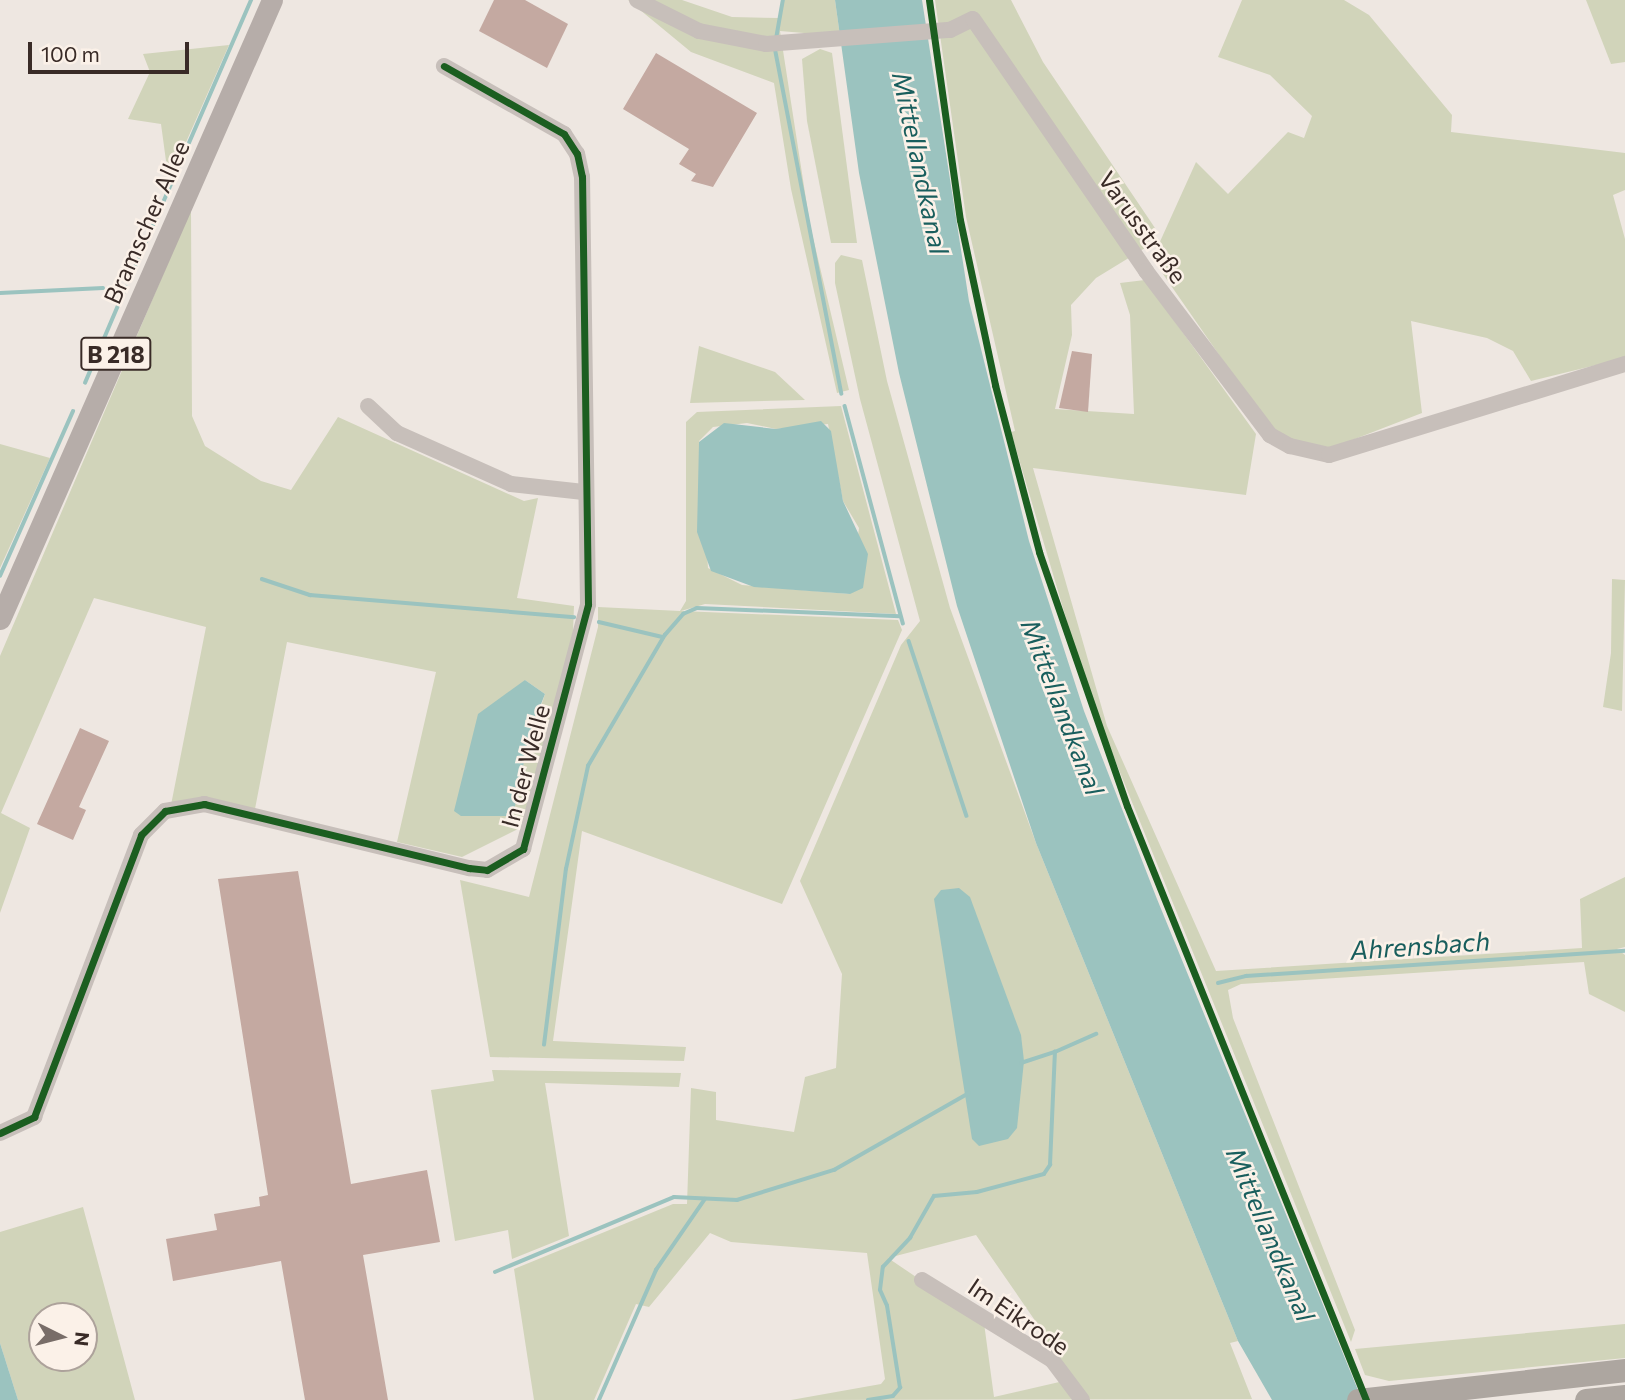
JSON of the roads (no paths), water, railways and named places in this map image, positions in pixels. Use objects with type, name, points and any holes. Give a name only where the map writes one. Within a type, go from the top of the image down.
[{"type":"highway","points":[[1366,1399],[1625,1370]]},
{"type":"highway","points":[[1586,1400],[1625,1396]]},
{"type":"main road","name":"Bramscher Allee","points":[[3,605],[272,0]]},
{"type":"street","name":"Varusstraße","points":[[637,0],[699,31],[774,44],[822,43],[950,30],[973,19],[1146,271],[1279,442],[1329,455],[1625,364]]},
{"type":"street","name":"In der Welle","points":[[0,1133],[34,1117],[141,835],[165,811],[204,804],[469,868],[487,870],[515,858],[523,849],[588,604],[584,492],[582,177],[577,154],[564,134],[444,66]]},
{"type":"street","points":[[368,406],[397,433],[511,484],[584,492]]},
{"type":"street","name":"Im Eikrode","points":[[922,1280],[1052,1360],[1082,1400]]},
{"type":"water","name":"Mittellandkanal","points":[[835,0],[922,0],[969,301],[1029,541],[1084,711],[1157,899],[1362,1400],[1272,1400],[1238,1341],[1036,843],[957,606],[899,373],[859,173]]},
{"type":"water","points":[[821,421],[831,431],[843,501],[868,554],[863,588],[850,594],[754,587],[711,571],[697,532],[699,442],[724,423],[776,429]]},
{"type":"water","points":[[525,680],[545,694],[530,732],[513,816],[461,816],[454,811],[478,714]]},
{"type":"water","points":[[959,888],[970,897],[1021,1035],[1024,1061],[1017,1128],[1008,1139],[979,1146],[972,1139],[934,899],[941,890]]},
{"type":"water","points":[[0,1343],[18,1400],[0,1400]]},
{"type":"waterway","points":[[132,274],[251,0]]},
{"type":"waterway","points":[[776,39],[783,0]]},
{"type":"waterway","points":[[775,47],[842,394]]},
{"type":"waterway","points":[[85,383],[126,287]]},
{"type":"waterway","points":[[0,293],[103,288]]},
{"type":"waterway","points":[[845,406],[903,623]]},
{"type":"waterway","points":[[0,576],[73,411]]},
{"type":"waterway","points":[[262,579],[310,595],[574,617]]},
{"type":"waterway","points":[[544,1045],[566,869],[588,766],[665,635],[683,614],[697,608],[900,616]]},
{"type":"waterway","points":[[599,622],[663,637]]},
{"type":"waterway","points":[[909,641],[967,816]]},
{"type":"waterway","name":"Ahrensbach","points":[[1218,983],[1246,976],[1625,951]]},
{"type":"waterway","name":"Ahrensbach","points":[[868,1400],[893,1396],[900,1388],[887,1306],[880,1290],[883,1267],[910,1238],[934,1196],[977,1192],[1044,1174],[1050,1165],[1055,1052],[1096,1034]]},
{"type":"waterway","points":[[1021,1063],[1055,1052]]},
{"type":"waterway","points":[[495,1272],[674,1197],[737,1200],[834,1170],[969,1093]]},
{"type":"waterway","points":[[599,1400],[656,1270],[705,1199]]}]
